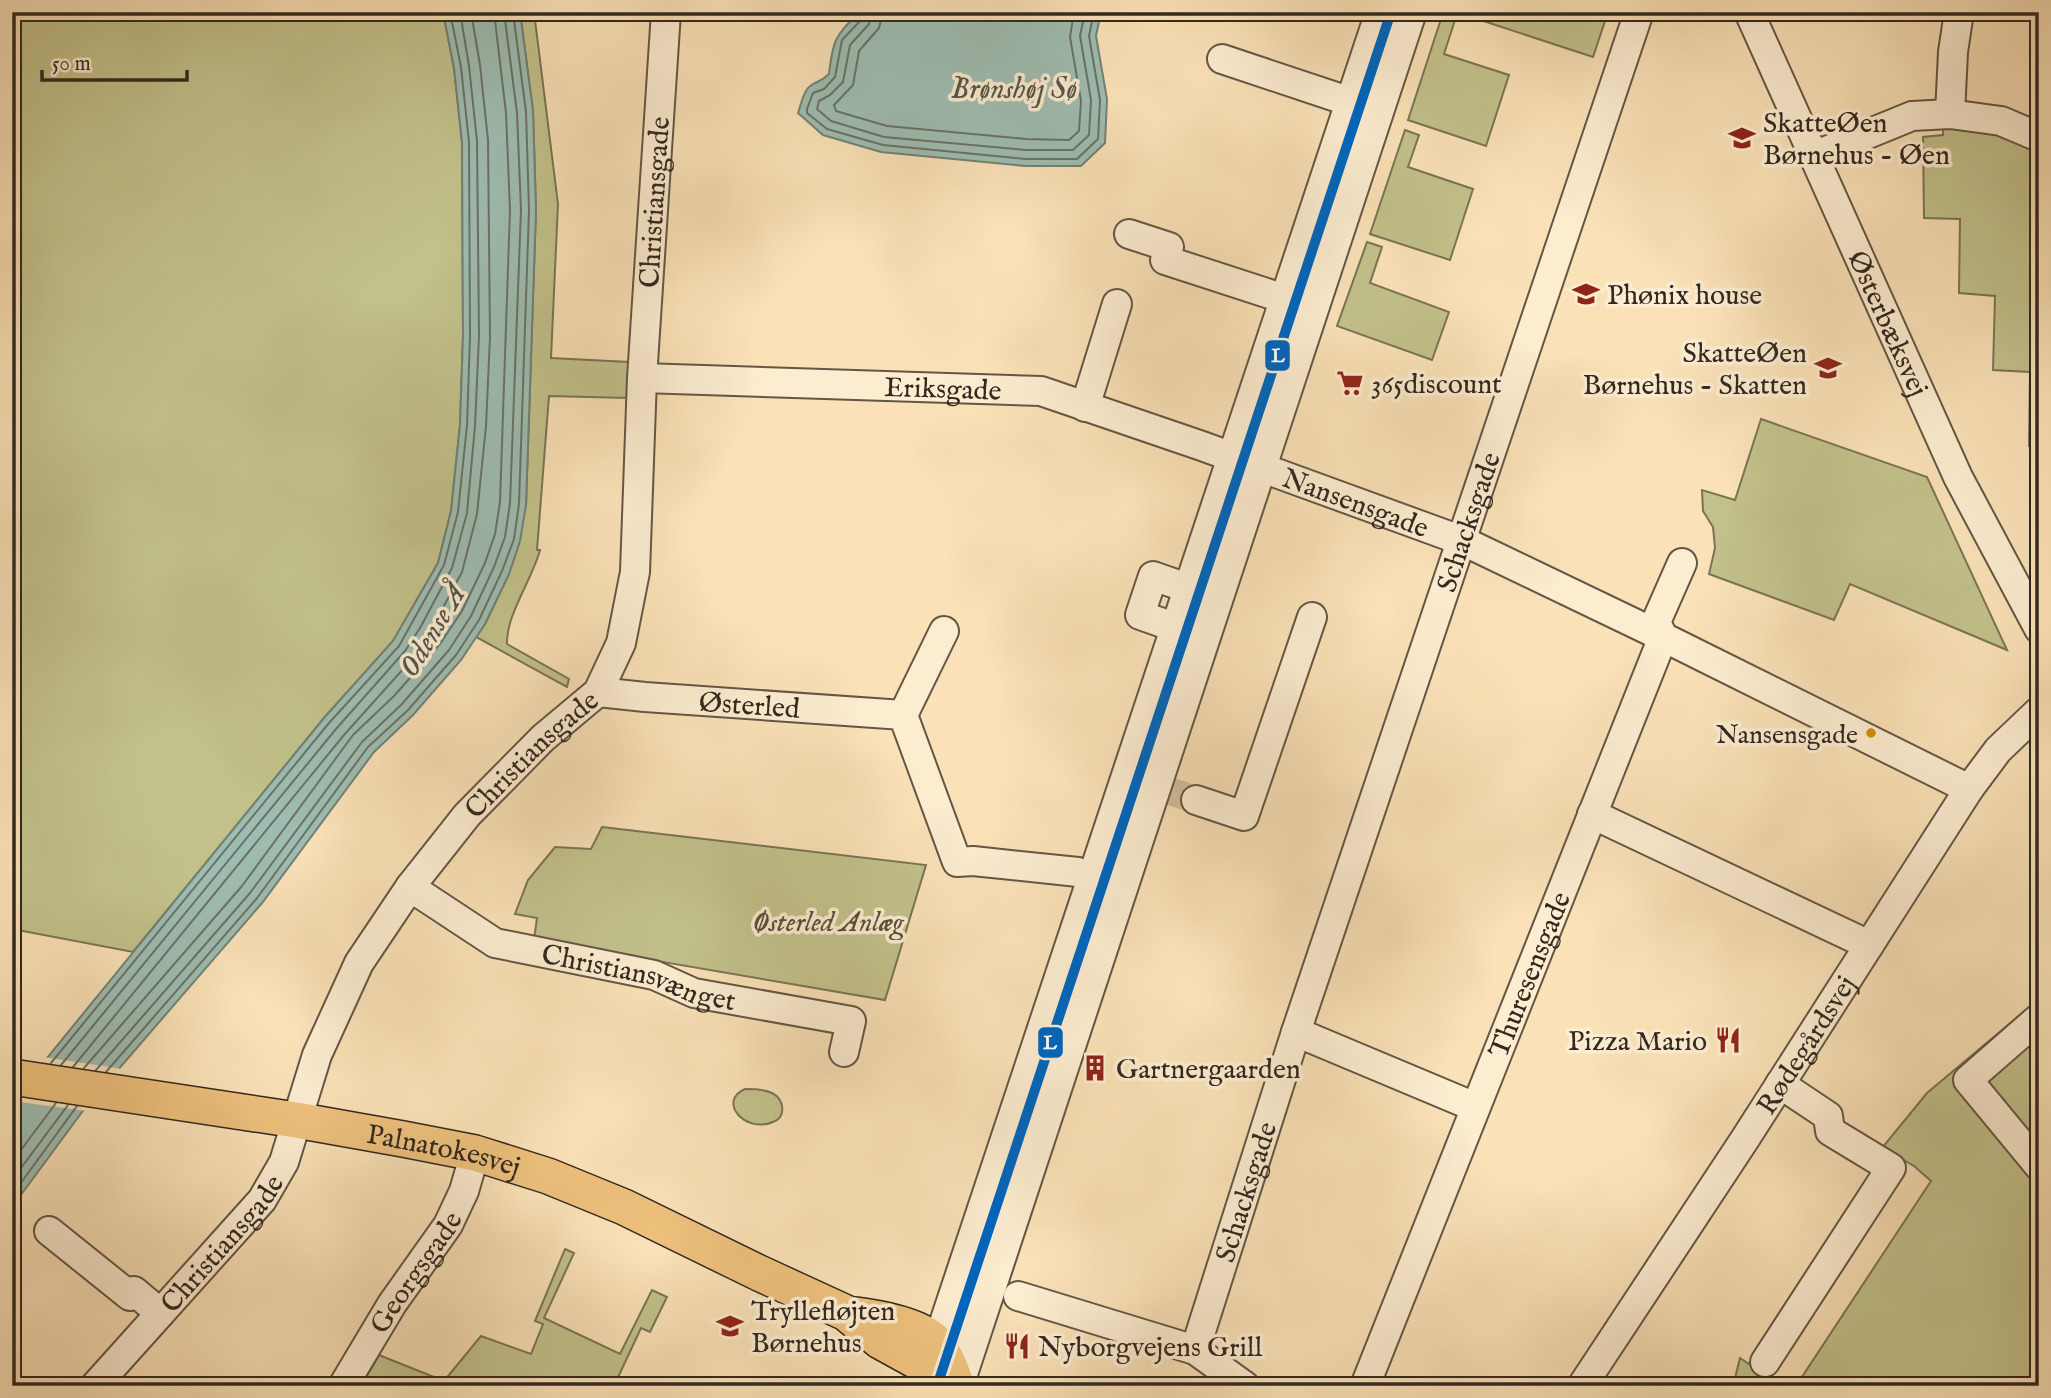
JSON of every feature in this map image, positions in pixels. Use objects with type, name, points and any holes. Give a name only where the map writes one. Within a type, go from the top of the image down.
[{"type":"main road","name":"Palnatokesvej","points":[[14,1078],[296,1120],[475,1153],[548,1176],[624,1206],[846,1313],[880,1341],[944,1376]]},
{"type":"street","name":"Christiansgade","points":[[95,1386],[262,1200],[284,1162],[317,1055],[359,963],[410,887],[467,815],[543,738],[598,692],[621,643],[635,572],[642,378],[666,12]]},
{"type":"street","points":[[944,1376],[1094,877],[1380,12]]},
{"type":"street","points":[[944,1376],[1162,788],[1412,12]]},
{"type":"street","name":"Schacksgade","points":[[1195,1350],[1296,1032],[1639,12]]},
{"type":"street","name":"Østerbæksvej","points":[[1749,12],[1958,477],[2039,629]]},
{"type":"street","points":[[1951,114],[1952,52],[1959,12]]},
{"type":"street","points":[[1222,59],[1351,102]]},
{"type":"street","points":[[1814,156],[1912,116],[1951,114],[2001,121],[2039,137]]},
{"type":"street","points":[[1129,234],[1169,247],[1165,260],[1285,299]]},
{"type":"street","points":[[1085,407],[1117,304]]},
{"type":"street","name":"Eriksgade","points":[[642,378],[1041,391],[1232,457]]},
{"type":"street","name":"Nansensgade","points":[[1232,457],[1463,541],[1969,789]]},
{"type":"street","name":"Thuresensgade","points":[[1365,1386],[1663,637],[1657,622],[1682,563]]},
{"type":"street","points":[[1177,628],[1140,615],[1144,602],[1153,576],[1190,589]]},
{"type":"street","points":[[1196,800],[1244,816],[1312,617]]},
{"type":"street","points":[[944,631],[903,715],[957,862],[973,861],[1078,872],[1094,877]]},
{"type":"street","name":"Østerled","points":[[598,692],[903,715]]},
{"type":"street","name":"Rødegårdsvej","points":[[1583,1386],[1969,789],[1998,750],[2039,711]]},
{"type":"street","points":[[1592,814],[1869,945]]},
{"type":"street","name":"Christiansvænget","points":[[410,887],[495,943],[654,975],[694,993],[851,1021],[844,1052]]},
{"type":"street","points":[[2039,1018],[1968,1080],[2039,1166]]},
{"type":"street","points":[[1296,1032],[1475,1107]]},
{"type":"street","points":[[1765,1362],[1891,1168],[1830,1131],[1828,1116],[1780,1084]]},
{"type":"street","name":"Georgsgade","points":[[344,1386],[392,1304],[448,1224],[464,1191],[475,1153]]},
{"type":"street","points":[[49,1231],[130,1296],[134,1291],[160,1313]]},
{"type":"street","points":[[1018,1296],[1195,1350],[1245,1386]]},
{"type":"green space","points":[[12,12],[443,12],[454,68],[462,142],[463,336],[460,425],[451,511],[438,563],[393,641],[324,718],[133,952],[12,929]]},
{"type":"green space","points":[[520,12],[534,12],[558,204],[551,358],[629,362],[628,398],[549,396],[537,550],[540,550],[515,609],[507,644],[569,679],[567,687],[476,637],[508,576],[526,505],[536,210],[533,111]]},
{"type":"green space","points":[[1456,12],[1608,12],[1593,57]]},
{"type":"green space","points":[[1442,16],[1455,20],[1444,54],[1509,75],[1486,146],[1408,120]]},
{"type":"green space","points":[[1962,127],[1997,135],[2039,152],[2039,447],[2029,446],[2030,372],[1993,370],[1995,296],[1959,293],[1960,219],[1924,218],[1923,137],[1943,135],[1943,128]]},
{"type":"green space","points":[[1405,130],[1419,135],[1408,167],[1473,189],[1450,260],[1370,234]]},
{"type":"green space","points":[[1367,242],[1382,247],[1370,283],[1449,312],[1432,360],[1337,326]]},
{"type":"green space","points":[[1761,419],[1927,477],[2007,650],[1850,584],[1834,620],[1709,574],[1715,548],[1713,527],[1703,511],[1702,490],[1735,500]]},
{"type":"green space","points":[[1225,497],[1245,504],[972,1325],[954,1313]]},
{"type":"green space","name":"Østerled Anlæg","points":[[602,827],[926,865],[885,1000],[534,940],[537,918],[515,914],[528,880],[555,847],[591,849]]},
{"type":"green space","points":[[2039,999],[2039,1386],[1796,1386],[1931,1181],[1914,1166],[1882,1148],[1927,1093]]},
{"type":"green space","points":[[745,1089],[766,1091],[776,1096],[782,1108],[777,1120],[763,1125],[744,1120],[734,1108],[734,1101],[737,1094]]},
{"type":"green space","points":[[565,1249],[574,1253],[544,1318],[620,1354],[652,1290],[667,1297],[650,1332],[641,1328],[614,1386],[361,1386],[379,1355],[444,1381],[481,1336],[531,1354],[543,1324],[535,1321]]},
{"type":"green space","points":[[1740,1358],[1782,1386],[1733,1386]]},
{"type":"water","name":"Odense Å","points":[[443,12],[520,12],[533,111],[536,210],[526,505],[520,541],[509,574],[485,624],[461,660],[413,715],[374,752],[262,903],[85,1108],[12,1207],[12,1101],[324,718],[393,641],[438,563],[451,511],[460,425],[463,336],[462,142],[454,68]]},
{"type":"water","name":"Brønshøj Sø","points":[[859,12],[1101,12],[1096,36],[1107,99],[1105,143],[1081,166],[1025,166],[881,152],[823,135],[798,113],[808,88],[829,74],[836,39]]},
{"type":"pier","points":[[43,1057],[123,1069],[87,1111],[12,1101],[12,1096]]},
{"type":"tunnel","points":[[1167,790],[1196,800]]},
{"type":"transit line","name":"L","points":[[937,1386],[1391,12]]},
{"type":"place","name":"SkatteØen Børnehus - Øen","points":[[1742,138]]},
{"type":"place","name":"Phønix house","points":[[1586,294]]},
{"type":"place","name":"SkatteØen Børnehus - Skatten","points":[[1828,368]]},
{"type":"place","name":"365discount","points":[[1350,383]]},
{"type":"place","name":"Nansensgade","points":[[1871,733]]},
{"type":"place","name":"Pizza Mario","points":[[1728,1040]]},
{"type":"place","name":"Gartnergaarden","points":[[1095,1068]]},
{"type":"place","name":"Tryllefløjten Børnehus","points":[[730,1326]]},
{"type":"place","name":"Nyborgvejens Grill","points":[[1017,1346]]}]
